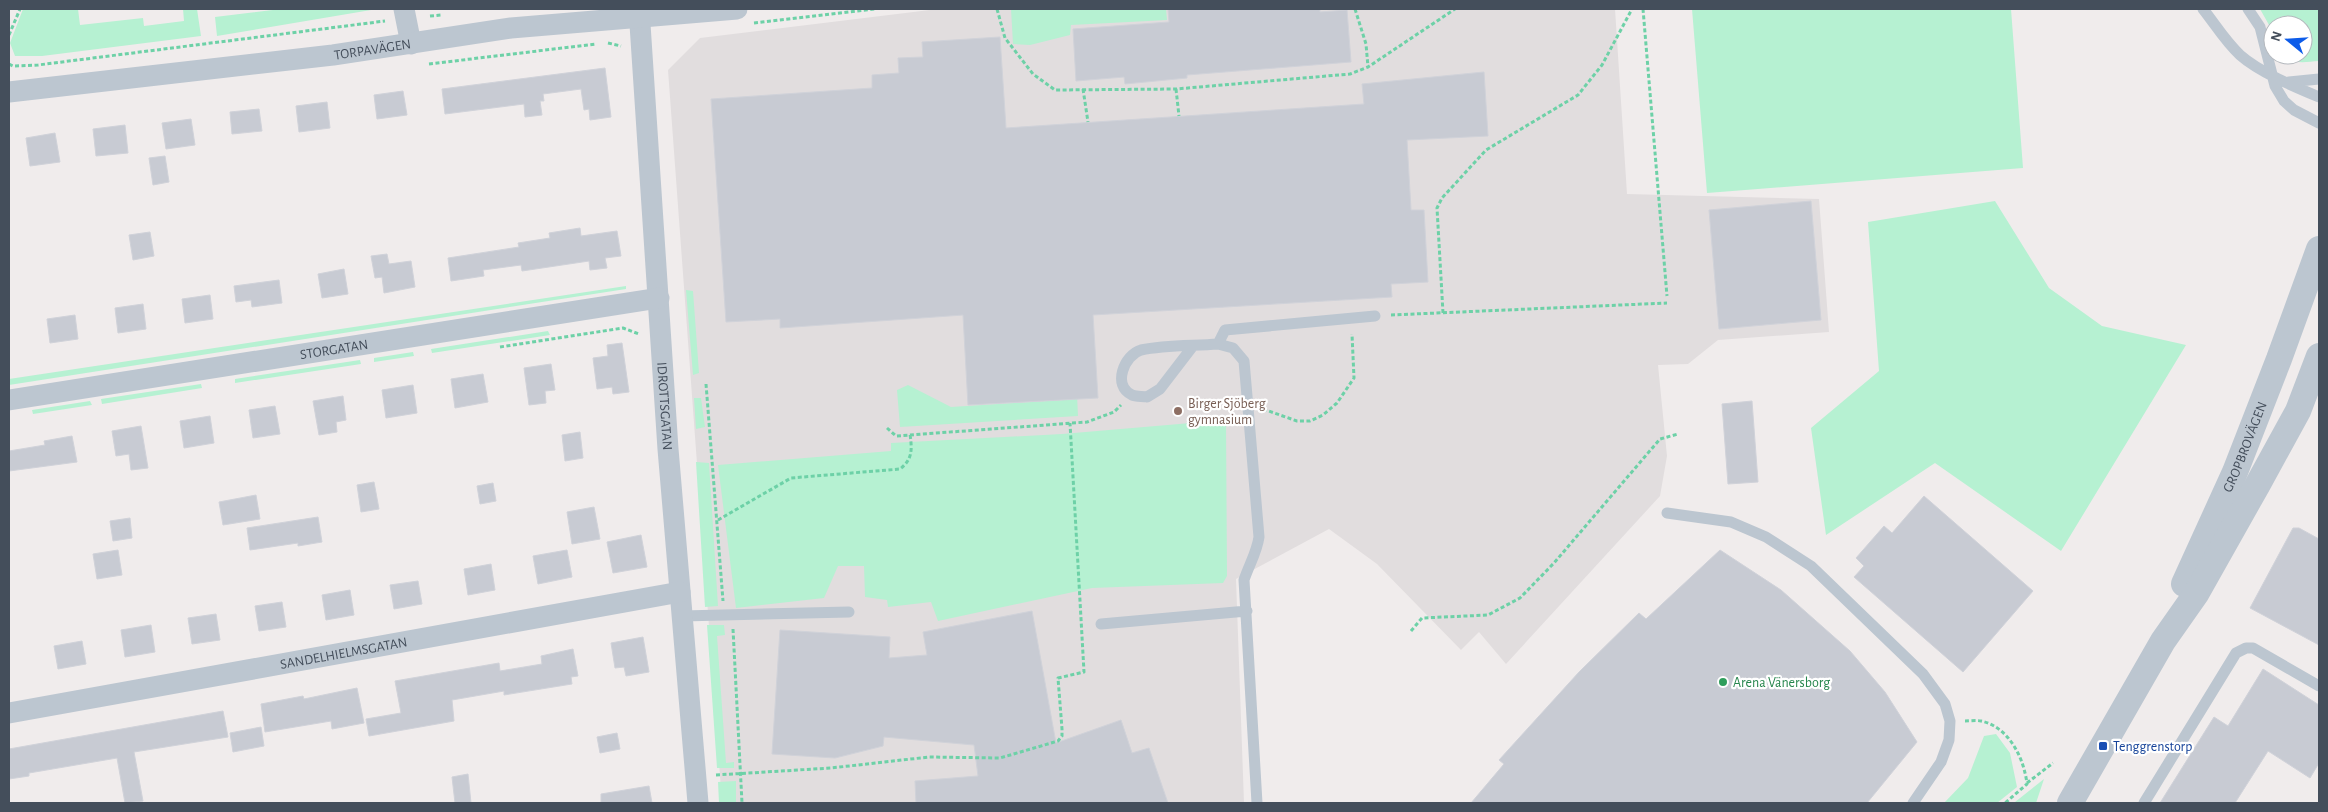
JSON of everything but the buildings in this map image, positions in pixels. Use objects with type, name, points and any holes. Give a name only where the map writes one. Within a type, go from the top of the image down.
[{"type":"street","name":"TORPAVÄGEN","points":[[9,92],[411,44],[511,28],[640,13],[743,16]]},
{"type":"street","name":"IDROTTSGATAN","points":[[640,13],[680,592],[698,803]]},
{"type":"street","points":[[397,15],[411,44]]},
{"type":"street","name":"GROPBROVÄGEN","points":[[2163,641],[2182,588],[2242,455],[2319,249]]},
{"type":"street","name":"STORGATAN","points":[[9,400],[659,298]]},
{"type":"street","name":"GROPBROVÄGEN","points":[[2070,803],[2163,641],[2196,594],[2258,484],[2298,411],[2319,356]]},
{"type":"street","name":"SANDELHIELMSGATAN","points":[[9,713],[680,592]]},
{"type":"lane","points":[[2203,9],[2241,56],[2271,74],[2319,97]]},
{"type":"lane","points":[[2248,9],[2260,27],[2271,74],[2275,86],[2284,101],[2294,110],[2319,124]]},
{"type":"lane","points":[[2288,82],[2319,79]]},
{"type":"lane","points":[[1218,344],[1225,330],[1375,316]]},
{"type":"lane","points":[[1193,346],[1160,389],[1147,397],[1132,395],[1124,387],[1122,371],[1126,360],[1139,351],[1193,346],[1218,344],[1232,348],[1244,361],[1250,409],[1260,537],[1244,580],[1256,803]]},
{"type":"lane","points":[[1667,513],[1731,522],[1766,537],[1811,566],[1923,674],[1945,704],[1950,721],[1949,740],[1941,762],[1913,803]]},
{"type":"lane","points":[[1101,624],[1247,611]]},
{"type":"lane","points":[[682,616],[849,612]]},
{"type":"lane","points":[[2144,803],[2236,653],[2246,648],[2253,648],[2319,686]]},
{"type":"path","points":[[9,35],[20,9]]},
{"type":"path","points":[[743,16],[875,9]]},
{"type":"path","points":[[997,9],[1005,38],[1033,74],[1055,90],[1176,89],[1350,74],[1368,67],[1455,9]]},
{"type":"path","points":[[1355,9],[1366,44],[1368,67]]},
{"type":"path","points":[[1444,313],[1437,208],[1442,198],[1486,150],[1578,95],[1602,65],[1632,9]]},
{"type":"path","points":[[1643,9],[1667,296]]},
{"type":"path","points":[[9,64],[13,66],[38,65],[397,15]]},
{"type":"path","points":[[1083,89],[1088,122]]},
{"type":"path","points":[[1176,89],[1179,116]]},
{"type":"path","points":[[1375,316],[1668,303]]},
{"type":"path","points":[[1250,409],[1267,410],[1297,421],[1310,420],[1323,415],[1337,403],[1354,378],[1351,318]]},
{"type":"path","points":[[706,384],[724,614],[732,626],[742,773],[742,803]]},
{"type":"path","points":[[887,428],[896,436],[1087,422],[1114,412],[1132,395]]},
{"type":"path","points":[[711,775],[831,768],[929,757],[1000,758],[1058,741],[1062,736],[1062,729],[1058,678],[1084,672],[1070,423]]},
{"type":"path","points":[[718,520],[791,478],[900,469],[908,463],[911,456],[910,434]]},
{"type":"path","points":[[1411,631],[1422,618],[1488,615],[1520,598],[1554,563],[1660,439],[1678,434]]},
{"type":"path","points":[[1950,721],[1979,720],[1997,728],[2015,746],[2026,773],[2027,784]]},
{"type":"path","points":[[2005,803],[2053,763]]},
{"type":"shaded area","name":"Birger Sjöberg gymnasium","points":[[938,9],[1615,9],[1627,194],[1819,199],[1829,332],[1718,340],[1688,364],[1658,365],[1667,456],[1660,496],[1506,664],[1479,632],[1461,650],[1377,564],[1329,529],[1236,579],[1244,803],[722,803],[668,70],[700,38]]},
{"type":"green space","points":[[23,9],[78,9],[80,25],[143,18],[144,26],[184,21],[183,9],[197,9],[201,36],[42,56],[15,56],[10,43]]},
{"type":"green space","points":[[281,9],[377,9],[217,36],[215,17]]},
{"type":"green space","points":[[1011,9],[1166,9],[1167,20],[1071,25],[1070,35],[1030,45],[1013,44]]},
{"type":"green space","points":[[1692,9],[2011,9],[2023,168],[1707,193]]},
{"type":"green space","points":[[2260,9],[2319,9],[2319,61],[2313,61],[2313,15],[2263,15]]},
{"type":"green space","points":[[1995,201],[2049,288],[2102,326],[2186,345],[2061,551],[1935,463],[1826,535],[1811,428],[1879,371],[1868,222]]},
{"type":"green space","points":[[626,286],[626,289],[9,385],[9,379]]},
{"type":"green space","points":[[686,290],[693,291],[699,373],[693,375]]},
{"type":"green space","points":[[548,331],[550,335],[432,353],[431,349]]},
{"type":"green space","points":[[413,352],[414,356],[374,362],[374,358]]},
{"type":"green space","points":[[360,360],[361,364],[235,383],[235,379]]},
{"type":"green space","points":[[1076,373],[1078,416],[900,427],[897,390],[908,385],[951,407],[1064,400]]},
{"type":"green space","points":[[201,384],[202,388],[102,404],[101,399]]},
{"type":"green space","points":[[694,398],[701,398],[705,427],[696,429]]},
{"type":"green space","points":[[90,401],[92,405],[33,414],[32,410]]},
{"type":"green space","points":[[1226,420],[1227,576],[1223,583],[1092,588],[938,621],[931,602],[888,607],[887,600],[865,597],[864,566],[838,566],[824,598],[736,608],[718,465],[891,451],[891,443],[1062,434]]},
{"type":"green space","points":[[696,462],[709,463],[718,606],[705,607]]},
{"type":"green space","points":[[707,625],[724,625],[725,635],[717,636],[726,763],[734,762],[734,768],[717,768]]},
{"type":"green space","points":[[1996,734],[2010,753],[2017,787],[1997,803],[1944,803],[1968,778],[1984,736]]},
{"type":"green space","points":[[2044,779],[2036,803],[2013,803],[2015,802]]},
{"type":"green space","points":[[736,781],[736,803],[719,803],[718,782]]},
{"type":"place","name":"Birger Sjöberg gymnasium","points":[[1178,411]]},
{"type":"place","name":"Arena Vänersborg","points":[[1723,682]]},
{"type":"place","name":"Tenggrenstorp","points":[[2103,746]]}]
